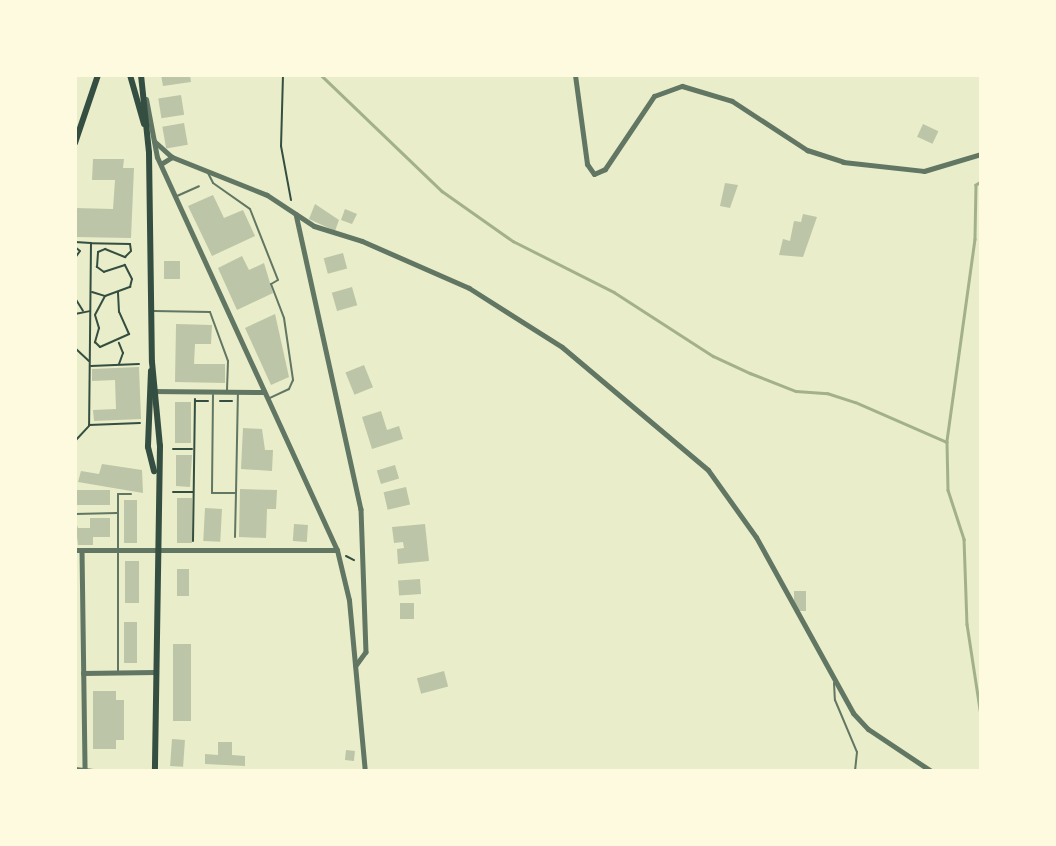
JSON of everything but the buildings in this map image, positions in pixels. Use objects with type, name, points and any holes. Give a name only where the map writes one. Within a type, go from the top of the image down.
[{"type":"main road","points":[[141,75],[148,168],[152,362],[157,391],[155,771]]},
{"type":"main road","points":[[75,143],[99,76]]},
{"type":"main road","points":[[130,76],[144,123],[148,168]]},
{"type":"main road","points":[[152,362],[148,391],[148,447],[156,476]]},
{"type":"street","points":[[575,75],[587,164],[594,174],[605,169],[654,96],[682,86],[732,101],[807,150],[843,162],[924,171],[981,154]]},
{"type":"street","points":[[143,90],[160,164],[337,550],[356,666],[365,771]]},
{"type":"street","points":[[153,140],[172,157],[267,195],[294,213],[499,304],[562,347],[695,456],[726,490],[756,537],[834,682],[868,729],[931,771]]},
{"type":"street","points":[[160,164],[172,157]]},
{"type":"street","points":[[294,213],[361,509],[365,559],[366,652],[356,666]]},
{"type":"street","points":[[148,391],[263,392]]},
{"type":"street","points":[[85,770],[78,550],[337,550]]},
{"type":"street","points":[[83,673],[155,672]]},
{"type":"street","points":[[75,769],[95,771]]},
{"type":"lane","points":[[206,170],[213,183],[250,209],[278,280],[271,284],[284,318],[293,380],[289,390],[266,399]]},
{"type":"lane","points":[[176,196],[199,186]]},
{"type":"lane","points":[[150,311],[210,312],[228,361],[227,392]]},
{"type":"lane","points":[[214,392],[212,493],[236,493]]},
{"type":"lane","points":[[235,537],[238,392]]},
{"type":"lane","points":[[118,673],[118,494],[131,494]]},
{"type":"lane","points":[[75,514],[118,513]]},
{"type":"lane","points":[[834,682],[835,700],[857,752],[855,771]]},
{"type":"path","points":[[283,75],[281,146],[294,213]]},
{"type":"path","points":[[75,242],[127,243],[132,247],[125,257],[106,250],[96,260],[104,272],[125,265],[131,270],[130,286],[117,290],[105,296],[95,315],[99,328],[95,342],[100,346],[119,342],[129,334],[119,312],[117,290]]},
{"type":"path","points":[[75,441],[89,425],[91,243]]},
{"type":"path","points":[[75,247],[80,251],[75,258]]},
{"type":"path","points":[[90,292],[105,296]]},
{"type":"path","points":[[75,298],[83,311]]},
{"type":"path","points":[[75,314],[90,311]]},
{"type":"path","points":[[118,365],[123,352],[119,342]]},
{"type":"path","points":[[75,348],[90,364],[139,365]]},
{"type":"path","points":[[192,550],[195,391]]},
{"type":"path","points":[[195,401],[238,401]]},
{"type":"path","points":[[89,425],[142,423]]},
{"type":"path","points":[[173,449],[194,449]]},
{"type":"path","points":[[173,492],[193,492]]},
{"type":"path","points":[[339,558],[365,559]]},
{"type":"waterway","points":[[321,75],[442,191],[513,241],[614,292],[713,356],[796,391],[827,393],[855,402],[947,442]]},
{"type":"waterway","points":[[981,182],[976,185],[975,239],[947,442],[948,490],[964,539],[967,624],[981,715]]}]
